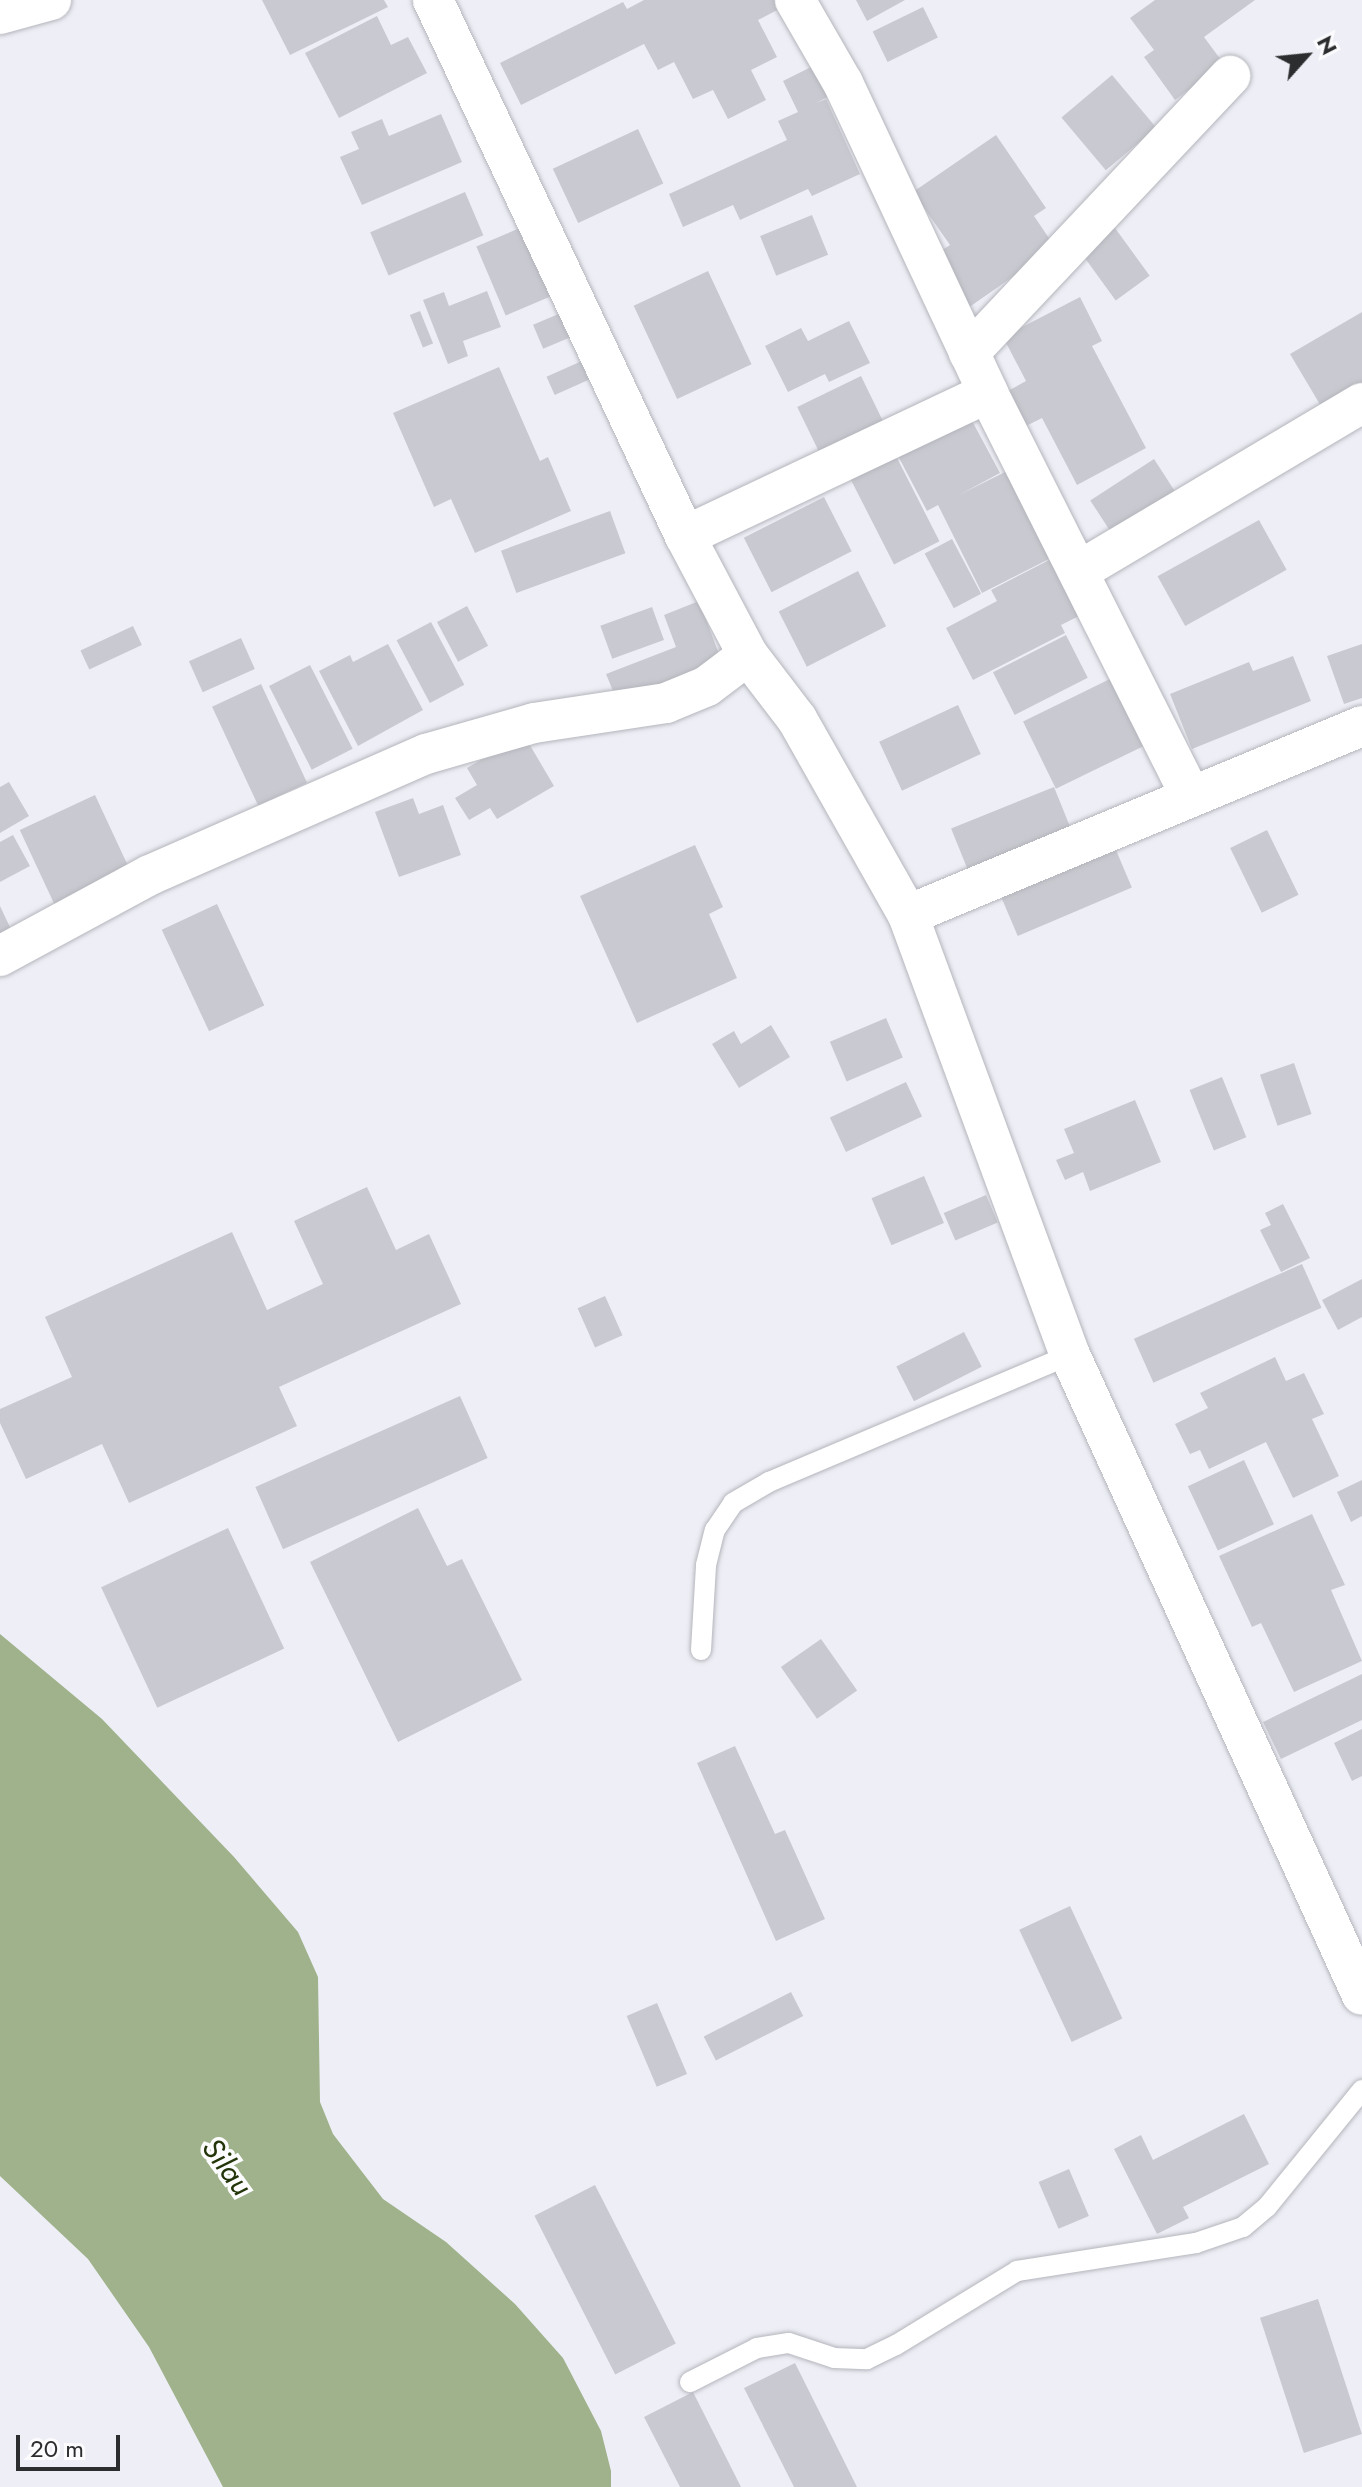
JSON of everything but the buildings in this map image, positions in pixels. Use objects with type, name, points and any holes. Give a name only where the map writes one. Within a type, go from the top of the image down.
[{"type":"street","points":[[0,14],[51,0]]},
{"type":"street","points":[[433,0],[685,536],[748,655],[797,719],[908,915],[1070,1355],[1362,1995]]},
{"type":"street","points":[[795,0],[843,83],[988,393],[1191,796]]},
{"type":"street","points":[[969,353],[1230,76]]},
{"type":"street","points":[[685,536],[988,393]]},
{"type":"street","points":[[1079,571],[1362,403]]},
{"type":"street","points":[[0,956],[150,875],[426,754],[534,723],[666,703],[707,686],[748,655]]},
{"type":"street","points":[[908,915],[1362,726]]},
{"type":"lane","points":[[701,1650],[706,1565],[715,1530],[733,1503],[769,1482],[1070,1355]]},
{"type":"lane","points":[[690,2382],[757,2348],[789,2343],[834,2358],[867,2359],[896,2345],[1017,2271],[1196,2243],[1243,2227],[1267,2207],[1362,2090]]},
{"type":"water","name":"Silau","points":[[0,1634],[102,1719],[234,1857],[298,1932],[318,1977],[320,2102],[333,2134],[383,2199],[446,2242],[515,2304],[563,2358],[601,2431],[611,2471],[611,2487],[223,2487],[149,2347],[88,2259],[0,2176]]}]
